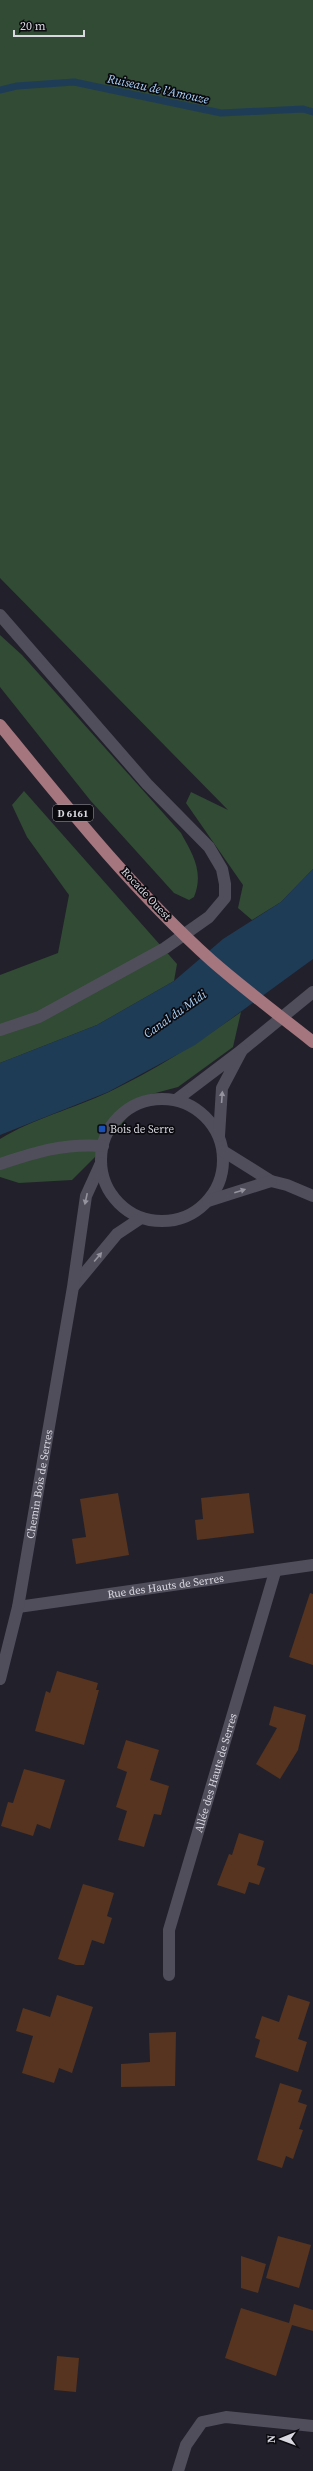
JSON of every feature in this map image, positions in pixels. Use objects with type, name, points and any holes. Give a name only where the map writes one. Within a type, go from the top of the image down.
[{"type":"main road","name":"Rocade Ouest","points":[[0,725],[55,793],[149,899],[212,961],[313,1042]]},
{"type":"street","points":[[0,615],[147,784],[209,847],[222,869],[225,884],[225,898],[209,917],[165,948],[39,1017],[0,1030]]},
{"type":"street","points":[[176,1100],[242,1050],[313,992]]},
{"type":"street","points":[[219,1136],[208,1120],[194,1107],[176,1100],[157,1099],[138,1104],[122,1114],[114,1123],[103,1146],[101,1163],[104,1181],[112,1196],[125,1209],[141,1218],[159,1222],[177,1220],[194,1212],[208,1201],[219,1185],[223,1167],[223,1151],[219,1136],[222,1088],[242,1050]]},
{"type":"street","points":[[0,1164],[51,1148],[83,1145],[103,1146]]},
{"type":"street","points":[[223,1151],[271,1182],[287,1185],[313,1196]]},
{"type":"street","name":"Chemin Bois de Serres","points":[[0,1679],[18,1607],[73,1287],[86,1196],[101,1163]]},
{"type":"street","points":[[208,1201],[271,1182]]},
{"type":"street","points":[[73,1287],[118,1234],[141,1218]]},
{"type":"street","name":"Rue des Hauts de Serres","points":[[18,1607],[275,1572],[313,1565]]},
{"type":"street","name":"Allée des Hauts de Serres","points":[[169,1975],[169,1930],[275,1572]]},
{"type":"street","points":[[178,2471],[186,2445],[202,2422],[226,2418],[313,2426]]},
{"type":"green space","points":[[0,0],[313,0],[313,869],[281,902],[252,920],[238,908],[243,885],[186,803],[191,792],[228,810],[0,578]]},
{"type":"green space","points":[[0,635],[22,655],[181,833],[196,864],[198,880],[194,897],[189,900],[174,893],[90,800],[0,687]]},
{"type":"green space","points":[[24,791],[177,964],[174,981],[97,1025],[0,1063],[0,975],[58,953],[69,895],[27,837],[12,805]]},
{"type":"green space","points":[[241,1012],[233,1047],[178,1087],[148,1095],[124,1121],[98,1154],[72,1180],[19,1183],[0,1177],[0,1139],[26,1125],[109,1092],[176,1055]]},
{"type":"water","name":"Canal du Midi","points":[[313,869],[313,959],[195,1045],[108,1092],[0,1135],[0,1063],[97,1025],[174,981],[223,939],[281,902]]},
{"type":"building","points":[[118,1493],[129,1555],[76,1564],[72,1539],[86,1537],[80,1499]]},
{"type":"building","points":[[249,1493],[254,1533],[197,1540],[195,1520],[203,1519],[201,1498]]},
{"type":"building","points":[[310,1593],[313,1594],[313,1665],[289,1657]]},
{"type":"building","points":[[57,1671],[98,1683],[96,1690],[99,1690],[84,1745],[35,1731],[46,1691],[50,1693]]},
{"type":"building","points":[[274,1706],[306,1715],[298,1750],[280,1779],[256,1764],[277,1728],[269,1725]]},
{"type":"building","points":[[126,1740],[159,1750],[150,1780],[169,1786],[161,1815],[154,1814],[144,1847],[118,1840],[127,1811],[116,1807],[127,1772],[117,1768]]},
{"type":"building","points":[[24,1769],[65,1780],[50,1829],[37,1824],[33,1836],[1,1826],[8,1802],[13,1803]]},
{"type":"building","points":[[239,1833],[264,1841],[257,1865],[265,1868],[259,1885],[249,1882],[245,1894],[217,1885],[229,1854],[232,1855]]},
{"type":"building","points":[[83,1884],[114,1893],[107,1916],[112,1918],[104,1944],[92,1940],[84,1965],[76,1965],[58,1959]]},
{"type":"building","points":[[57,1995],[93,2007],[72,2073],[59,2068],[54,2083],[22,2073],[33,2036],[16,2031],[23,2008],[50,2017]]},
{"type":"building","points":[[288,1995],[310,2002],[298,2039],[307,2042],[298,2072],[255,2057],[260,2040],[255,2038],[262,2016],[279,2022]]},
{"type":"building","points":[[176,2032],[175,2086],[121,2087],[121,2064],[150,2062],[149,2033]]},
{"type":"building","points":[[280,2083],[302,2090],[298,2102],[307,2105],[299,2129],[303,2130],[293,2159],[286,2156],[282,2168],[257,2160]]},
{"type":"building","points":[[278,2236],[311,2245],[299,2288],[266,2278]]},
{"type":"building","points":[[241,2256],[266,2264],[258,2293],[241,2288]]},
{"type":"building","points":[[294,2304],[313,2310],[313,2331],[292,2325],[276,2376],[225,2358],[241,2308],[289,2323]]},
{"type":"building","points":[[57,2356],[79,2358],[76,2392],[54,2390]]},
{"type":"waterway","name":"Ruiseau de l'Amouze","points":[[0,90],[17,86],[74,82],[221,113],[303,109],[313,112]]},
{"type":"place","name":"Bois de Serre","points":[[102,1129]]}]
